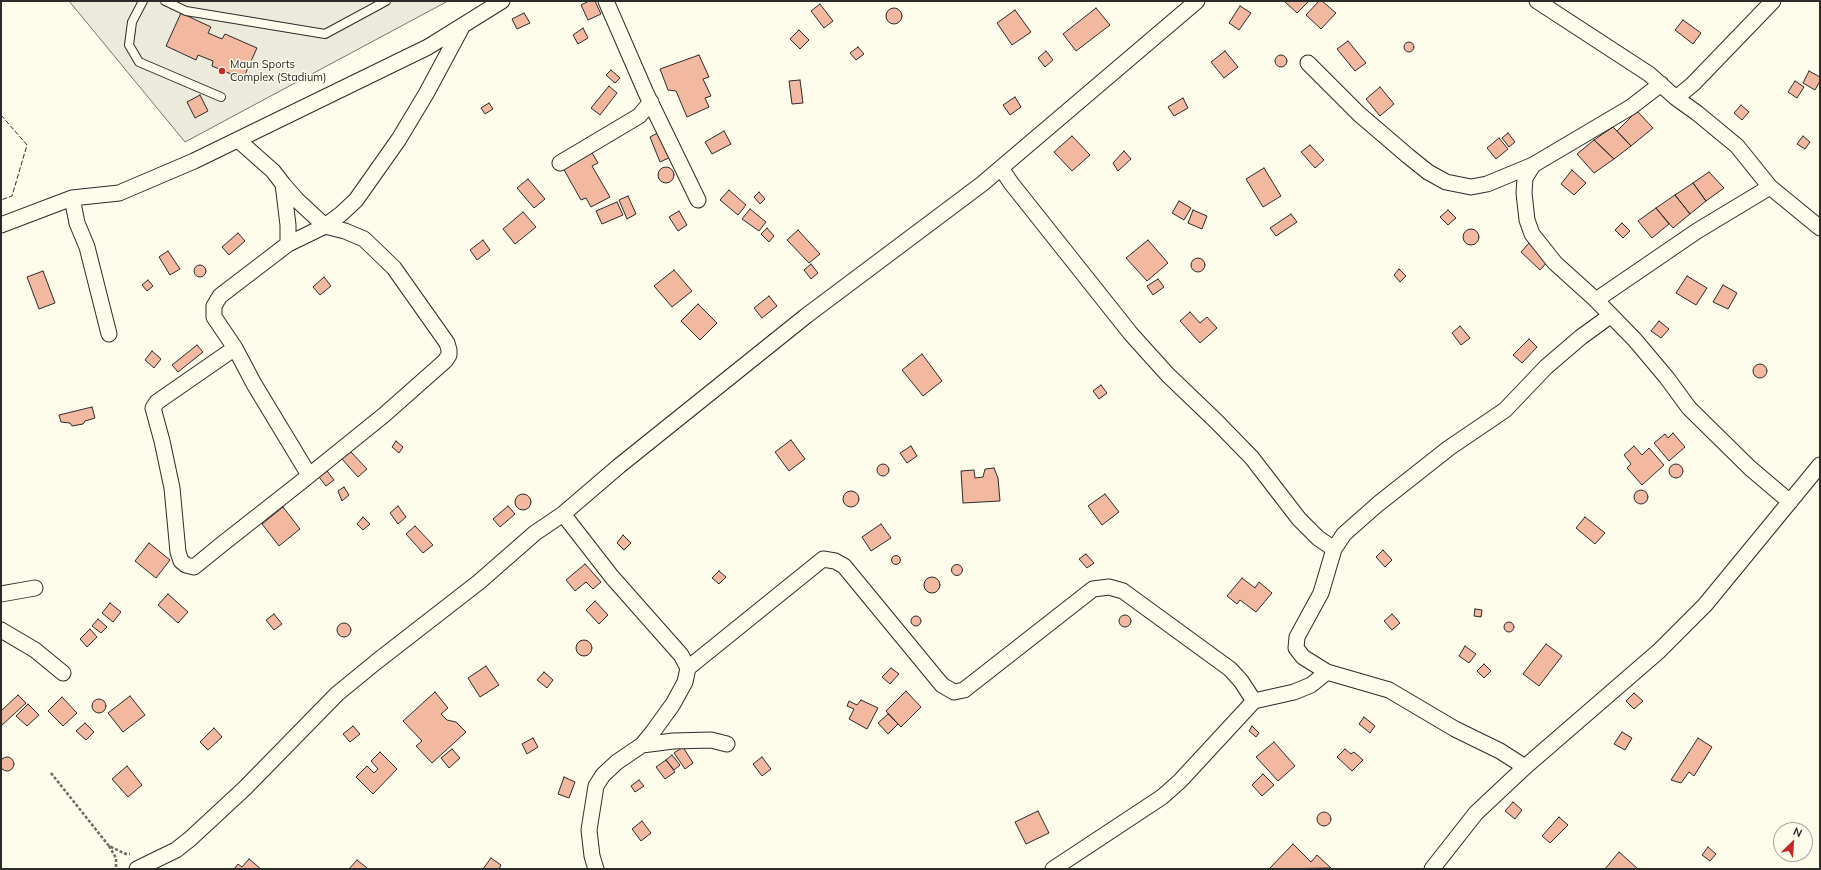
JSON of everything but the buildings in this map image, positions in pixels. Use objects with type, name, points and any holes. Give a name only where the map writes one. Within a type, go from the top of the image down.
[{"type":"street","points":[[1,225],[72,198],[119,193],[194,161],[428,47],[502,1]]},
{"type":"street","points":[[606,1],[651,102],[698,200]]},
{"type":"street","points":[[137,869],[176,850],[190,839],[250,783],[337,694],[479,582],[535,533],[563,514],[619,466],[806,316],[976,189],[1096,89],[1197,1]]},
{"type":"street","points":[[1537,1],[1580,30],[1623,56],[1661,84],[1676,98],[1737,146],[1770,187],[1820,228]]},
{"type":"street","points":[[1676,98],[1698,78],[1772,1]]},
{"type":"street","points":[[309,475],[214,317],[214,306],[220,296],[288,244],[325,226],[356,200],[374,177],[426,94],[462,26]]},
{"type":"street","points":[[1308,63],[1364,119],[1428,172],[1446,182],[1471,187],[1487,184],[1533,165],[1631,107],[1661,84]]},
{"type":"street","points":[[560,163],[638,116],[651,102]]},
{"type":"street","points":[[234,348],[156,402],[153,408],[172,488],[178,552],[181,561],[186,565],[194,567],[384,415],[445,361],[449,350],[447,343],[394,268],[364,239],[345,230],[325,226],[297,200],[268,167],[238,140]]},
{"type":"street","points":[[1533,165],[1525,178],[1524,194],[1527,220],[1532,234],[1555,263],[1596,300],[1635,340],[1667,378],[1688,408],[1750,468],[1790,502]]},
{"type":"street","points":[[1001,168],[1010,183],[1131,334],[1168,375],[1216,420],[1252,458],[1300,519],[1318,538],[1334,549]]},
{"type":"street","points":[[283,184],[288,225],[288,244]]},
{"type":"street","points":[[1596,300],[1697,231],[1770,187]]},
{"type":"street","points":[[72,198],[77,223],[87,247],[109,334]]},
{"type":"street","points":[[1525,766],[1500,751],[1455,730],[1389,690],[1326,672],[1303,657],[1296,648],[1297,637],[1321,593],[1334,549],[1344,534],[1378,504],[1449,448],[1505,410],[1546,367],[1581,337],[1610,316]]},
{"type":"street","points":[[1432,869],[1476,813],[1525,766],[1659,651],[1705,606],[1820,465]]},
{"type":"street","points":[[563,514],[612,577],[681,655],[688,668]]},
{"type":"street","points":[[596,869],[592,856],[589,830],[596,786],[603,774],[617,762],[642,745],[673,704],[685,682],[688,668],[823,560],[835,561],[844,566],[942,685],[954,692],[964,690],[1093,589],[1109,587],[1124,591],[1230,669],[1241,681],[1254,701]]},
{"type":"street","points":[[1,594],[35,588]]},
{"type":"street","points":[[1,630],[35,650],[63,672]]},
{"type":"street","points":[[1054,869],[1162,797],[1180,781],[1254,701],[1294,692],[1312,685],[1326,672]]},
{"type":"street","points":[[642,745],[673,741],[711,740],[727,744]]},
{"type":"lane","points":[[143,1],[132,22],[129,46],[139,62],[221,97]]},
{"type":"lane","points":[[165,1],[186,11],[325,34],[386,1]]},
{"type":"path","points":[[51,773],[109,846],[116,858],[116,869]]},
{"type":"path","points":[[109,846],[126,854],[132,854]]},
{"type":"shaded area","name":"Maun Sports Complex (Stadium)","points":[[69,1],[448,1],[185,142]]},
{"type":"fence","points":[[1,115],[27,145],[12,196],[1,200]]},
{"type":"place","name":"Maun Sports Complex (Stadium)","points":[[222,71]]}]
